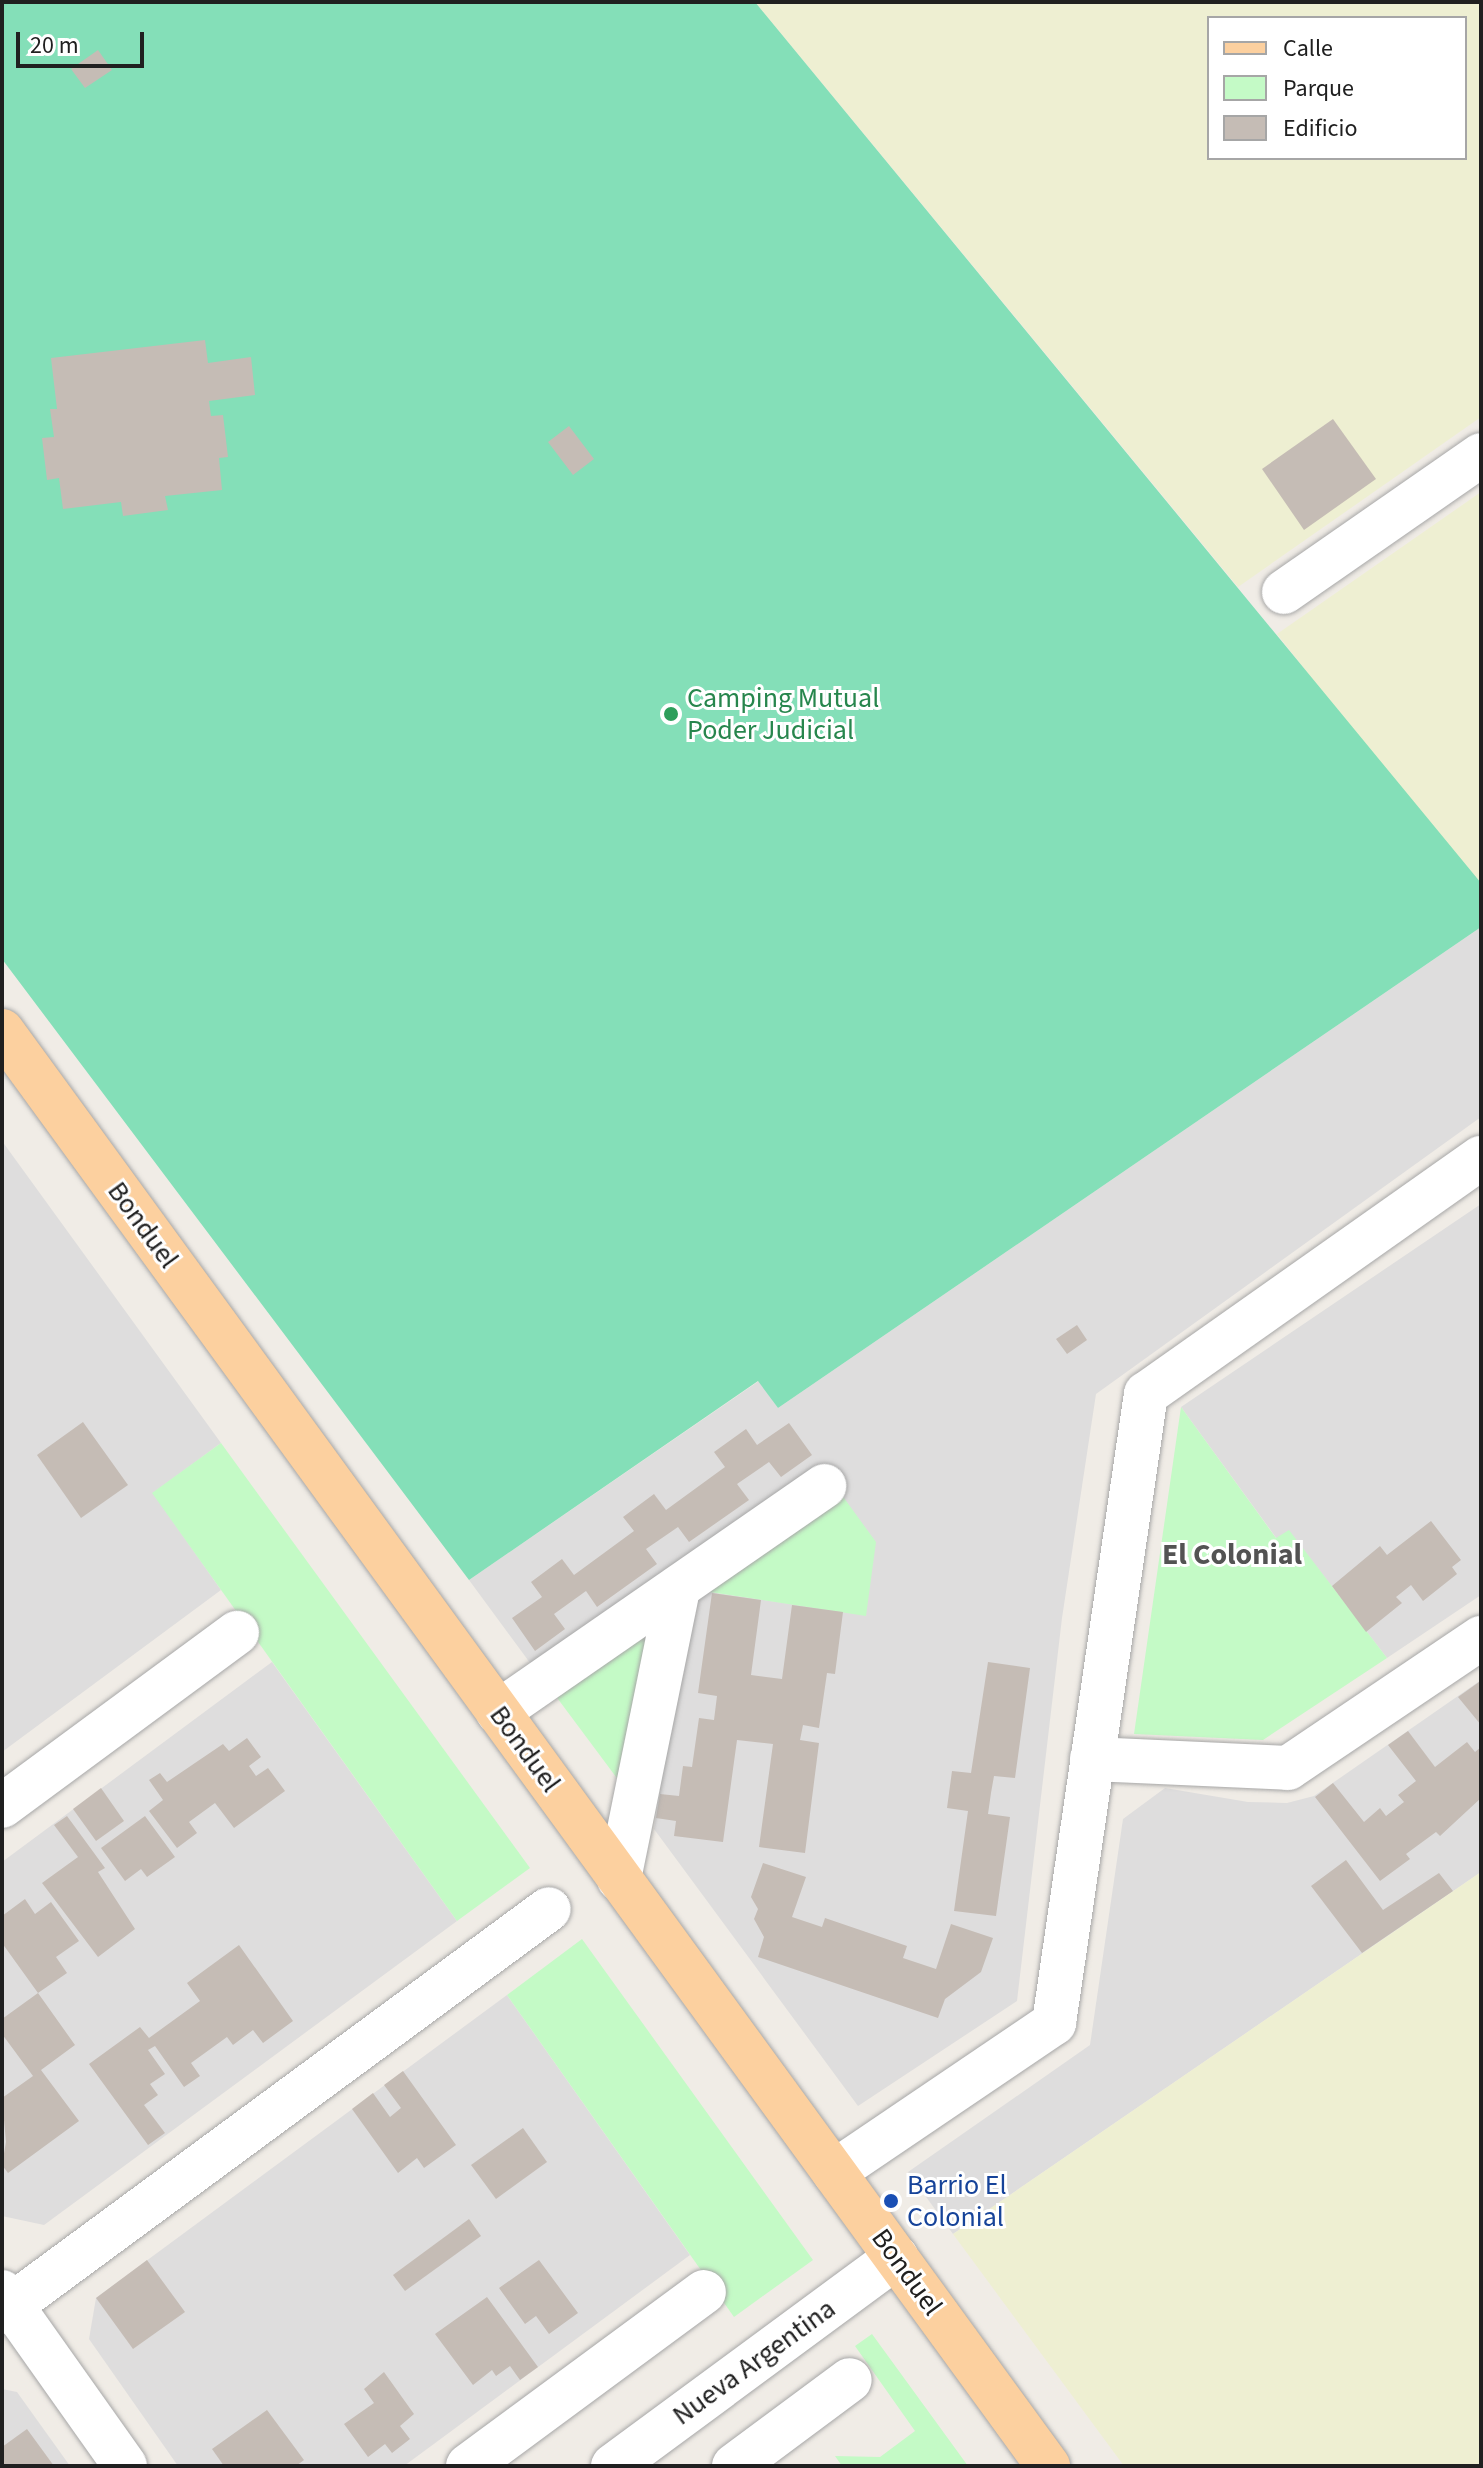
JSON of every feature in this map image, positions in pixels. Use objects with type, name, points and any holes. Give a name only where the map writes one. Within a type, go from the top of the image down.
[{"type":"main road","name":"Bonduel","points":[[2,1031],[1048,2466]]},
{"type":"street","points":[[1284,592],[1481,455]]},
{"type":"street","points":[[834,2172],[1054,2023],[1146,1394],[1481,1158]]},
{"type":"street","points":[[498,1712],[824,1486]]},
{"type":"street","points":[[619,1879],[678,1588]]},
{"type":"street","points":[[2,1806],[237,1633]]},
{"type":"street","points":[[1092,1759],[1288,1768],[1481,1638]]},
{"type":"street","points":[[125,2466],[5,2303],[549,1909]]},
{"type":"street","name":"Nueva Argentina","points":[[613,2466],[896,2257]]},
{"type":"street","points":[[468,2466],[704,2292]]},
{"type":"street","points":[[734,2466],[850,2380]]},
{"type":"shaded area","points":[[1481,927],[1481,1117],[1096,1394],[1062,1618],[1017,2001],[858,2106],[654,1829],[690,1589],[866,1615],[836,1487],[536,1671],[469,1580],[759,1381],[778,1408]]},
{"type":"shaded area","points":[[2,1141],[221,1443],[153,1493],[221,1590],[2,1752]]},
{"type":"shaded area","points":[[1481,1204],[1481,1595],[1387,1658],[1289,1531],[1277,1539],[1181,1407]]},
{"type":"shaded area","points":[[272,1662],[457,1921],[44,2225],[2,2216],[2,1862]]},
{"type":"shaded area","points":[[1481,1680],[1481,1872],[953,2234],[908,2172],[1090,2045],[1123,1819],[1165,1788],[1248,1802],[1287,1803],[1314,1796]]},
{"type":"shaded area","points":[[507,1995],[690,2255],[404,2466],[178,2466],[89,2339],[96,2298]]},
{"type":"shaded area","points":[[2,2389],[17,2392],[70,2466],[2,2466]]},
{"type":"green space","name":"Camping Mutual Poder Judicial","points":[[2,2],[755,2],[1481,883],[1481,927],[778,1408],[758,1381],[469,1580],[2,959]]},
{"type":"green space","points":[[755,2],[1481,2],[1481,417],[1238,587]]},
{"type":"green space","points":[[1481,492],[1481,883],[1402,793],[1277,634]]},
{"type":"green space","points":[[1181,1407],[1276,1538],[1289,1530],[1387,1658],[1263,1740],[1134,1734]]},
{"type":"green space","points":[[221,1443],[530,1868],[457,1921],[152,1493]]},
{"type":"green space","points":[[836,1487],[876,1542],[866,1616],[690,1589]]},
{"type":"green space","points":[[659,1615],[625,1789],[552,1691]]},
{"type":"green space","points":[[1481,1872],[1481,2466],[1124,2466],[953,2234]]},
{"type":"green space","points":[[582,1939],[813,2260],[734,2317],[507,1995]]},
{"type":"green space","points":[[872,2334],[968,2466],[842,2466],[835,2456],[880,2457],[915,2431],[855,2346]]},
{"type":"building","points":[[98,50],[112,70],[85,88],[71,69]]},
{"type":"building","points":[[205,340],[208,363],[251,357],[255,395],[209,401],[211,416],[223,415],[228,457],[219,458],[222,490],[165,496],[168,510],[123,516],[121,502],[63,509],[59,478],[47,480],[42,438],[54,437],[50,409],[57,409],[51,358]]},
{"type":"building","points":[[1333,419],[1376,479],[1304,530],[1262,469]]},
{"type":"building","points":[[569,426],[594,459],[573,475],[548,442]]},
{"type":"building","points":[[1077,1325],[1087,1340],[1067,1354],[1056,1339]]},
{"type":"building","points":[[83,1422],[128,1485],[81,1518],[37,1455]]},
{"type":"building","points":[[789,1423],[812,1455],[781,1477],[769,1462],[737,1484],[749,1500],[689,1542],[678,1527],[646,1549],[657,1564],[597,1607],[586,1591],[554,1614],[565,1629],[535,1651],[512,1618],[542,1597],[531,1582],[562,1559],[574,1575],[634,1531],[623,1517],[654,1494],[666,1510],[725,1467],[714,1452],[746,1429],[757,1445]]},
{"type":"building","points":[[1431,1521],[1461,1560],[1452,1567],[1457,1574],[1423,1601],[1411,1585],[1396,1597],[1402,1603],[1366,1632],[1332,1586],[1380,1546],[1387,1555]]},
{"type":"building","points":[[712,1593],[761,1600],[751,1675],[782,1679],[792,1605],[843,1612],[835,1674],[827,1673],[819,1728],[803,1725],[800,1740],[819,1743],[805,1853],[759,1847],[773,1744],[737,1740],[723,1842],[674,1836],[676,1821],[656,1818],[660,1794],[679,1796],[683,1766],[692,1767],[699,1718],[714,1720],[717,1696],[698,1693]]},
{"type":"building","points":[[988,1662],[1030,1668],[1015,1778],[994,1776],[988,1814],[1010,1817],[996,1916],[954,1911],[968,1811],[947,1808],[952,1771],[971,1773]]},
{"type":"building","points":[[1479,1682],[1481,1685],[1481,1725],[1458,1697]]},
{"type":"building","points":[[1408,1731],[1435,1767],[1467,1742],[1475,1752],[1481,1747],[1481,1798],[1440,1836],[1436,1832],[1406,1854],[1410,1859],[1380,1881],[1315,1797],[1333,1783],[1364,1822],[1380,1808],[1386,1816],[1404,1802],[1398,1795],[1416,1781],[1388,1745]]},
{"type":"building","points":[[247,1738],[261,1757],[249,1766],[256,1776],[268,1768],[285,1791],[234,1828],[215,1803],[189,1822],[197,1833],[177,1848],[149,1811],[163,1800],[149,1780],[160,1773],[167,1782],[223,1744],[229,1751]]},
{"type":"building","points":[[101,1788],[124,1821],[96,1841],[73,1809]]},
{"type":"building","points":[[67,1816],[105,1868],[98,1872],[135,1929],[98,1957],[42,1883],[78,1857],[54,1825]]},
{"type":"building","points":[[145,1816],[175,1857],[147,1877],[141,1869],[125,1881],[101,1848]]},
{"type":"building","points":[[1346,1860],[1383,1910],[1439,1873],[1453,1891],[1362,1953],[1311,1886]]},
{"type":"building","points":[[763,1863],[806,1877],[792,1917],[822,1927],[825,1918],[907,1946],[903,1958],[936,1969],[951,1924],[993,1938],[981,1972],[945,1999],[938,2018],[758,1957],[764,1937],[754,1919],[758,1909],[751,1897]]},
{"type":"building","points":[[25,1899],[35,1914],[51,1902],[79,1941],[56,1957],[67,1973],[38,1993],[2,1943],[2,1916]]},
{"type":"building","points":[[239,1945],[293,2021],[263,2043],[253,2030],[233,2045],[227,2037],[191,2063],[200,2076],[184,2087],[155,2046],[148,2050],[165,2074],[150,2084],[158,2095],[144,2105],[165,2133],[148,2145],[89,2064],[140,2027],[149,2038],[200,2001],[187,1983]]},
{"type":"building","points":[[38,1993],[75,2045],[41,2070],[79,2121],[8,2173],[2,2165],[6,2142],[2,2098],[33,2076],[2,2034],[2,2019]]},
{"type":"building","points":[[403,2071],[456,2145],[424,2168],[417,2158],[398,2173],[352,2109],[373,2093],[390,2117],[401,2108],[384,2085]]},
{"type":"building","points":[[523,2128],[547,2162],[496,2199],[471,2165]]},
{"type":"building","points":[[469,2219],[481,2236],[405,2291],[393,2275]]},
{"type":"building","points":[[147,2260],[185,2312],[133,2349],[96,2298]]},
{"type":"building","points":[[539,2260],[578,2313],[549,2334],[536,2316],[525,2324],[499,2288]]},
{"type":"building","points":[[487,2297],[538,2367],[520,2380],[510,2366],[496,2376],[492,2370],[473,2385],[435,2334]]},
{"type":"building","points":[[384,2372],[414,2414],[400,2426],[410,2439],[392,2453],[385,2444],[368,2457],[344,2424],[374,2403],[364,2389]]},
{"type":"building","points":[[267,2410],[304,2460],[296,2466],[224,2466],[212,2449]]},
{"type":"building","points":[[27,2429],[54,2466],[2,2466],[2,2447]]},
{"type":"place","name":"Camping Mutual Poder Judicial","points":[[671,714]]},
{"type":"place","name":"Barrio El Colonial","points":[[891,2201]]},
{"type":"district","name":"El Colonial","points":[[1232,1555]]}]
